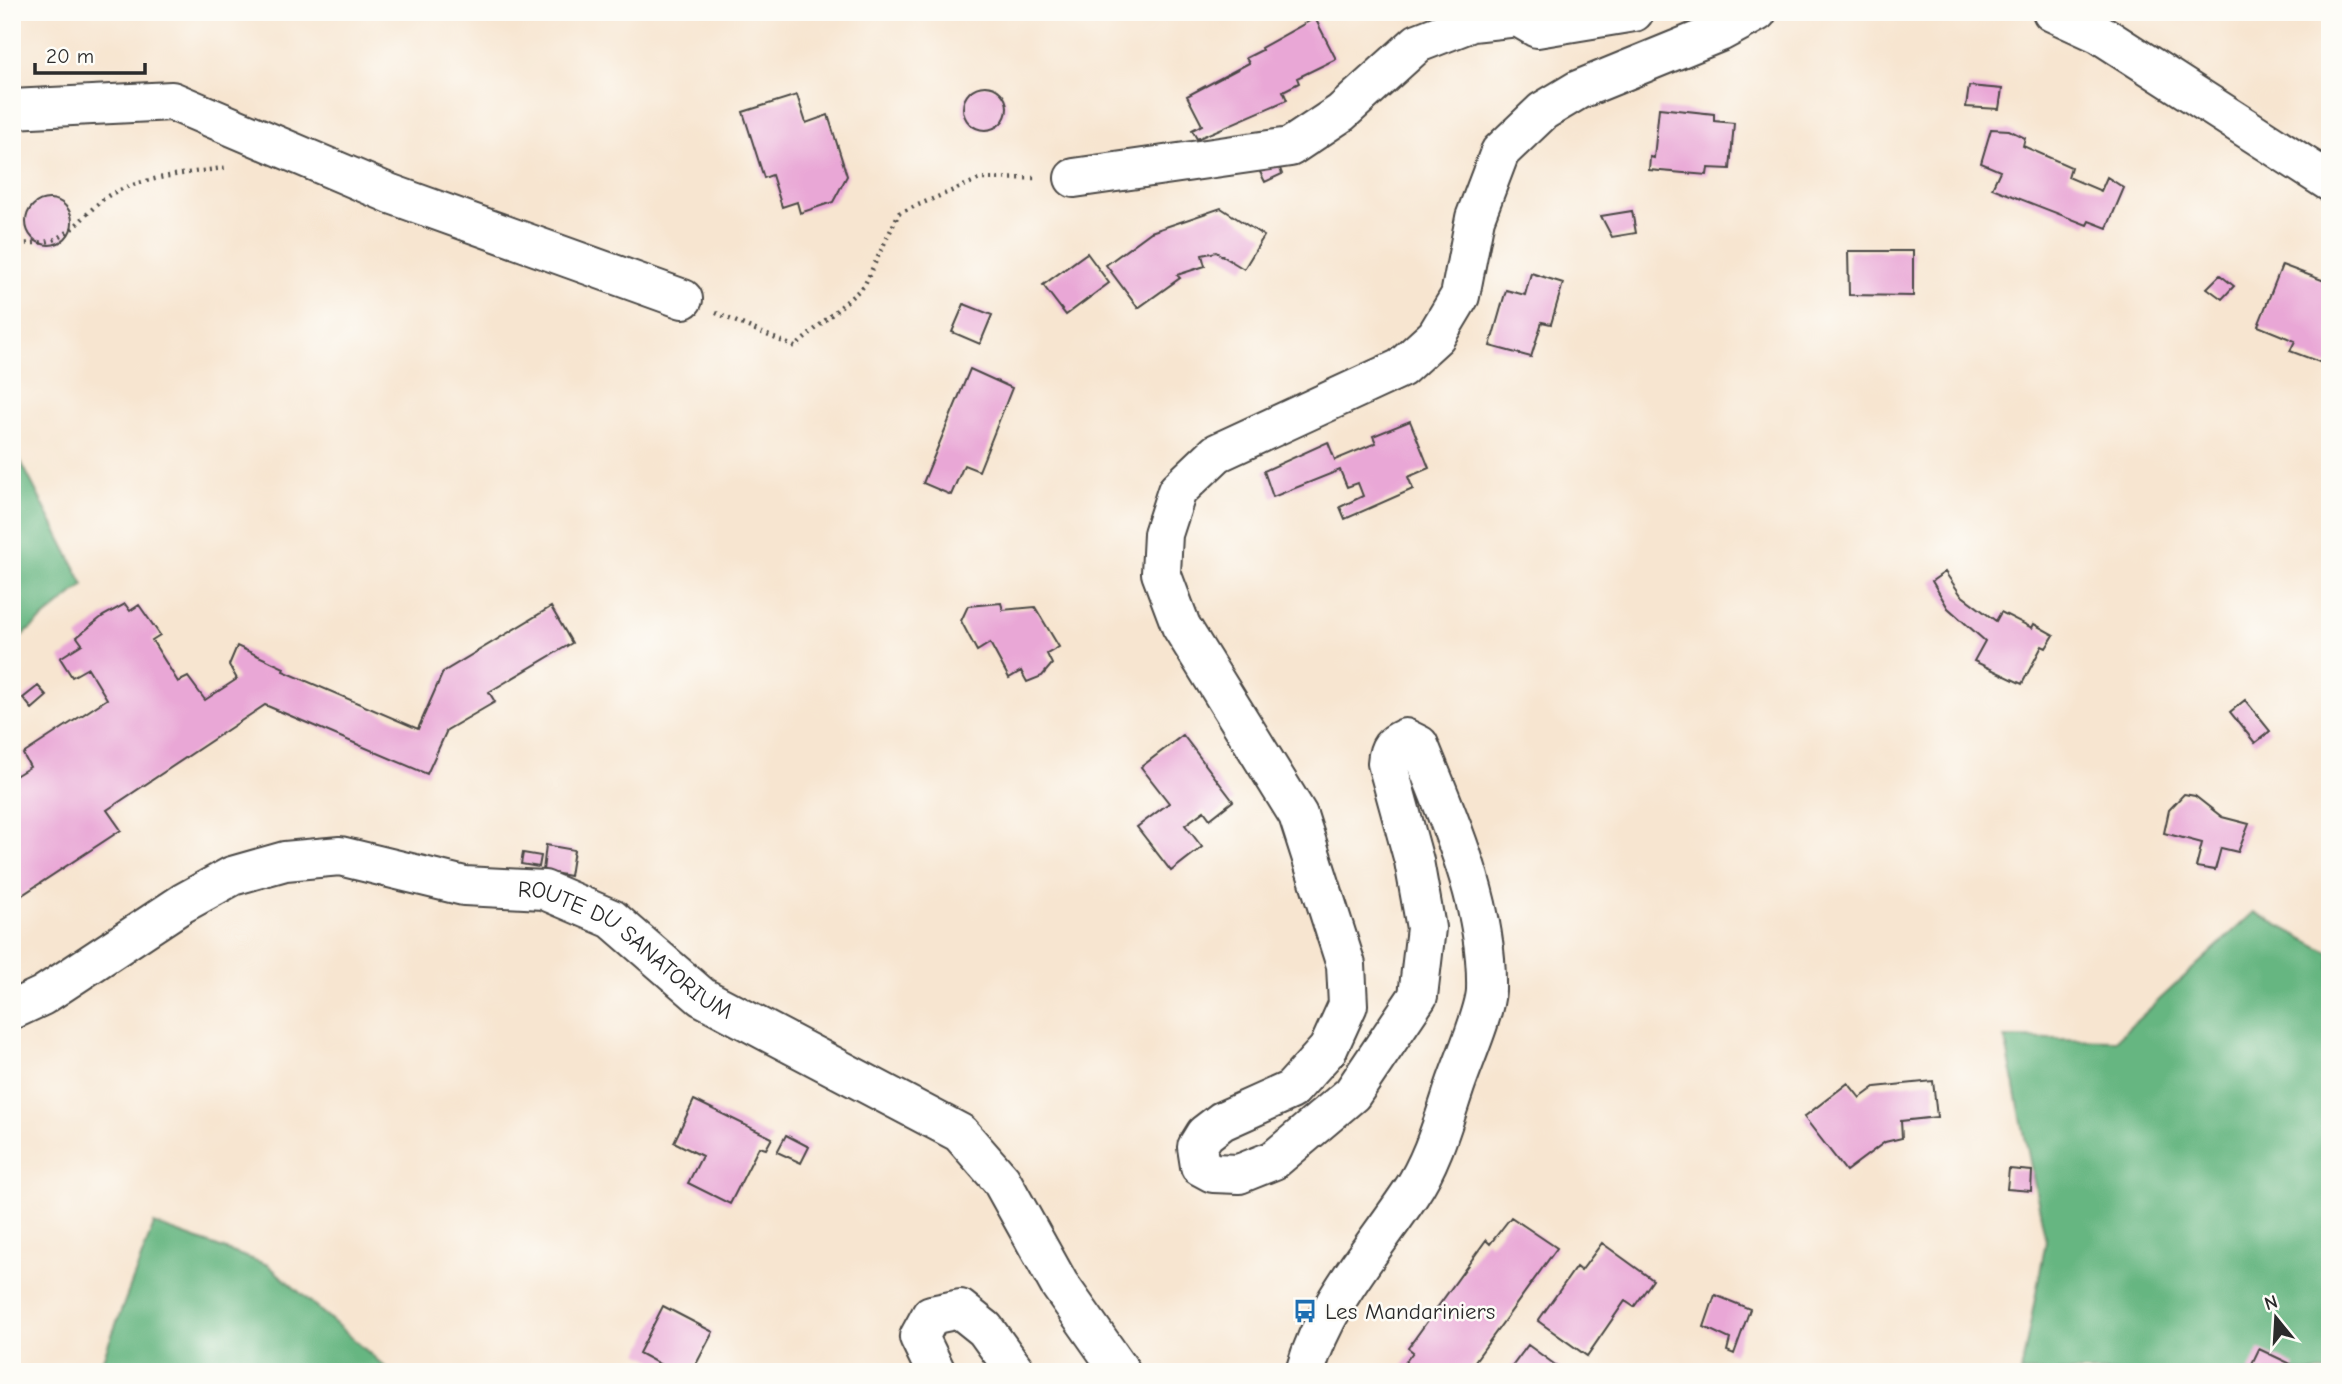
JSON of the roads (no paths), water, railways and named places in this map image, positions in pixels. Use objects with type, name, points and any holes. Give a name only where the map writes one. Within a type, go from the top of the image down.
[{"type":"street","points":[[1074,178],[1290,147],[1341,113],[1418,43],[1472,22],[1518,18],[1537,28],[1634,12]]},
{"type":"street","points":[[2052,12],[2100,34],[2330,182]]},
{"type":"street","points":[[1305,1372],[1315,1339],[1339,1296],[1413,1191],[1437,1141],[1486,992],[1481,926],[1455,835],[1419,745],[1405,738],[1394,743],[1388,750],[1387,763],[1414,861],[1426,928],[1418,996],[1352,1094],[1274,1160],[1239,1174],[1213,1173],[1200,1166],[1197,1147],[1205,1134],[1222,1121],[1290,1090],[1328,1049],[1348,1005],[1346,965],[1298,815],[1181,626],[1161,573],[1163,534],[1177,491],[1217,453],[1401,368],[1436,336],[1460,296],[1475,218],[1500,152],[1543,111],[1578,90],[1720,32],[1755,13]]},
{"type":"street","points":[[12,109],[172,101],[391,194],[683,299]]},
{"type":"street","name":"ROUTE DU SANATORIUM","points":[[12,1010],[42,996],[183,903],[232,876],[285,861],[340,856],[464,886],[544,890],[612,919],[702,997],[960,1133],[1001,1180],[1059,1284],[1121,1372]]},
{"type":"street","points":[[936,1372],[919,1337],[931,1315],[960,1309],[985,1329],[1016,1372]]},
{"type":"place","name":"Les Mandariniers","points":[[1305,1311]]}]
